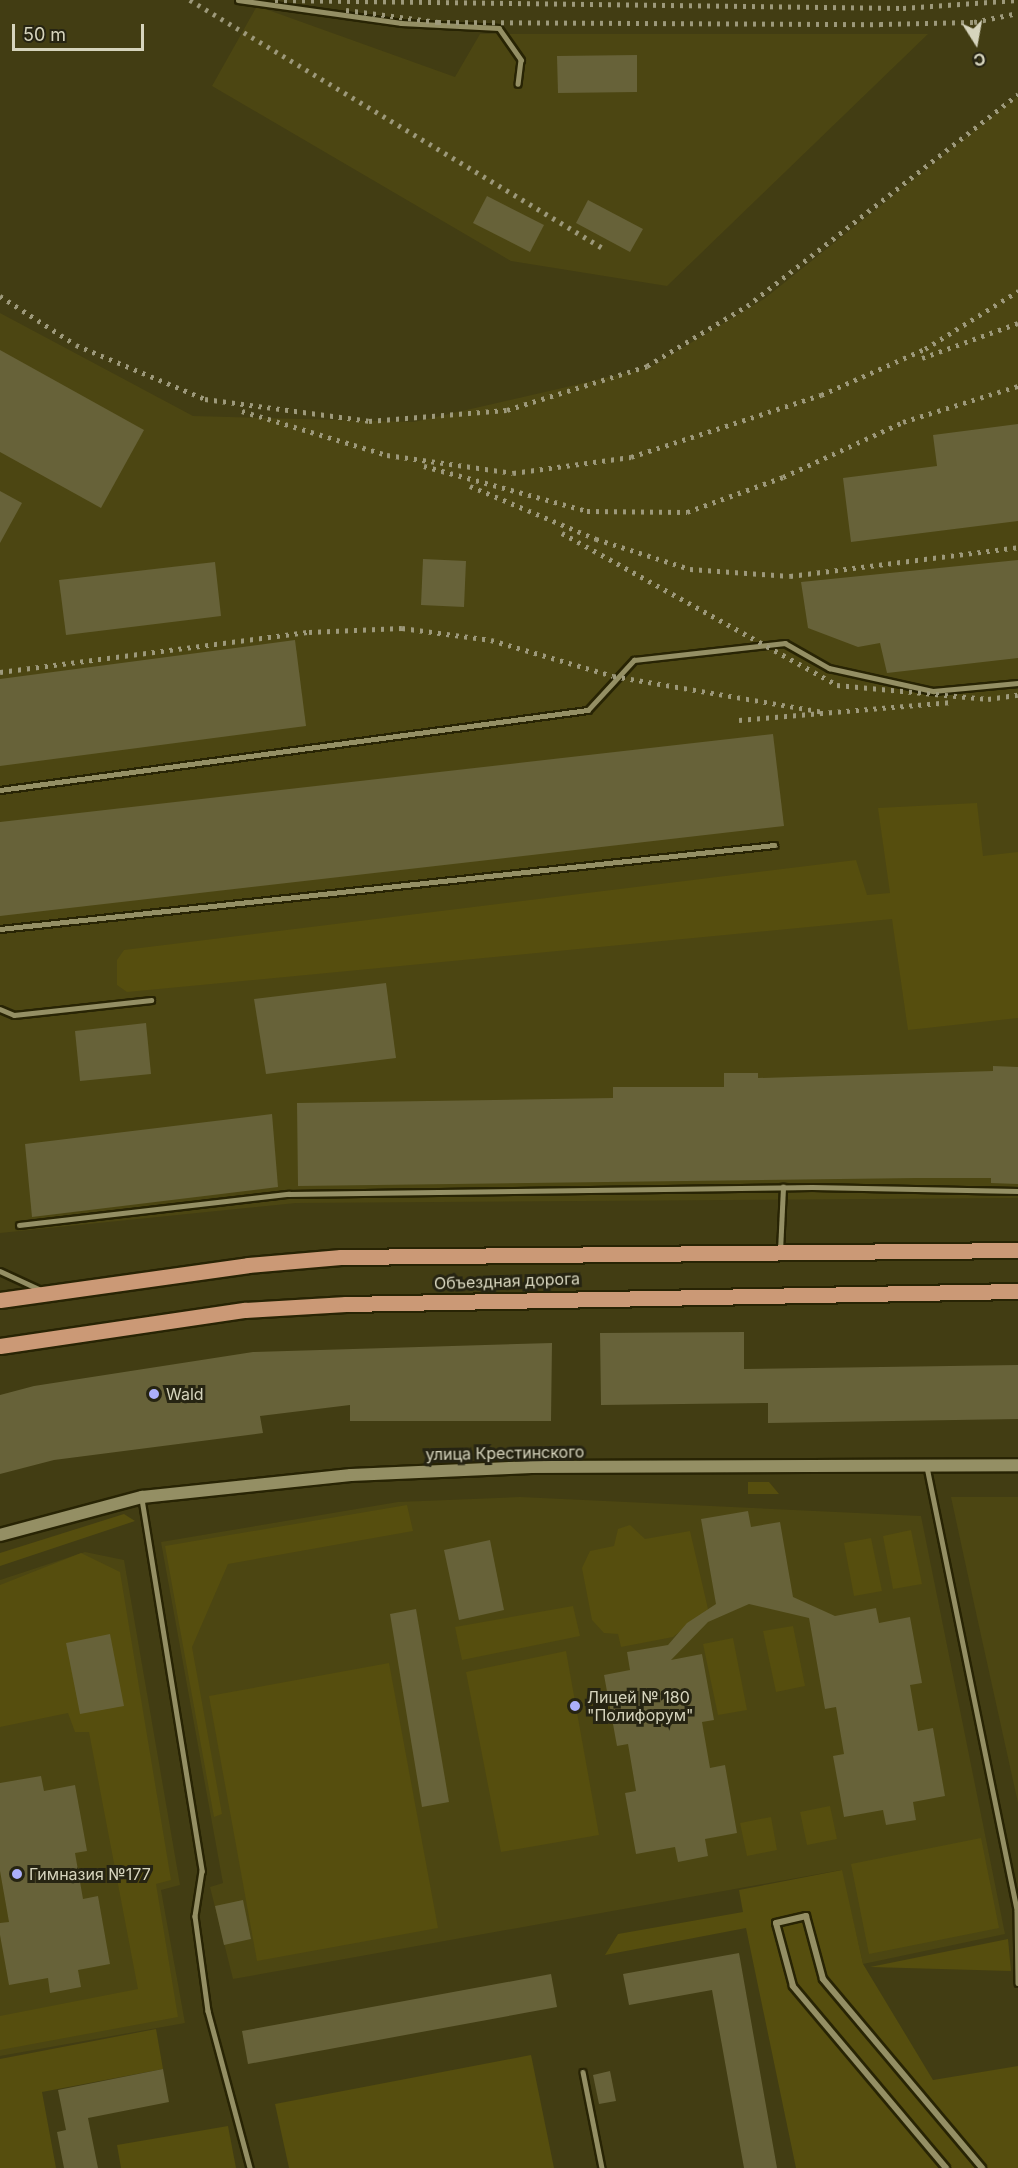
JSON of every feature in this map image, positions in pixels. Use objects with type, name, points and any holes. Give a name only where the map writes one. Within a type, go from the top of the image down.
[{"type":"main road","name":"Объездная дорога","points":[[0,1300],[341,1257],[1018,1250]]},
{"type":"main road","name":"Объездная дорога","points":[[0,1346],[245,1310],[346,1304],[1018,1291]]},
{"type":"street","name":"улица Крестинского","points":[[0,1535],[142,1497],[218,1485],[532,1467],[1018,1465]]},
{"type":"street","points":[[946,2168],[793,1986],[776,1923],[806,1916],[823,1979],[982,2168]]},
{"type":"lane","points":[[238,0],[401,23],[499,28],[521,60],[519,84]]},
{"type":"lane","points":[[0,790],[588,710],[634,660],[774,644],[785,643],[829,668],[933,691],[1018,683]]},
{"type":"lane","points":[[0,928],[774,845]]},
{"type":"lane","points":[[0,1009],[14,1015],[151,1000]]},
{"type":"lane","points":[[19,1225],[288,1194],[783,1187],[1018,1191]]},
{"type":"lane","points":[[779,1252],[783,1187]]},
{"type":"lane","points":[[0,1270],[50,1293]]},
{"type":"lane","points":[[927,1466],[1017,1911],[1018,1983]]},
{"type":"lane","points":[[142,1497],[202,1871],[195,1916],[208,2012],[250,2168]]},
{"type":"lane","points":[[583,2072],[602,2168]]},
{"type":"shaded area","points":[[257,6],[455,77],[480,34],[928,34],[667,286],[511,261],[212,86]]},
{"type":"shaded area","points":[[1018,96],[1018,1198],[296,1203],[0,1233],[0,313],[193,416],[414,422],[649,368],[764,299]]},
{"type":"shaded area","points":[[977,803],[983,856],[1018,852],[1018,1018],[908,1030],[892,919],[127,992],[117,985],[117,960],[124,950],[856,860],[867,895],[890,893],[878,808]]},
{"type":"shaded area","points":[[748,1482],[769,1482],[779,1494],[748,1494]]},
{"type":"shaded area","name":"Лицей № 180 \"Полифорум\"","points":[[520,1497],[921,1516],[1005,1934],[863,1964],[841,1870],[233,1979],[210,1887],[223,1883],[161,1542],[398,1502]]},
{"type":"shaded area","points":[[951,1497],[1018,1497],[1018,1803],[975,1608]]},
{"type":"shaded area","points":[[407,1505],[413,1531],[228,1564],[192,1647],[222,1814],[214,1817],[165,1546]]},
{"type":"shaded area","points":[[124,1514],[135,1521],[0,1566],[0,1553]]},
{"type":"shaded area","points":[[630,1525],[645,1539],[690,1531],[708,1609],[673,1637],[621,1647],[618,1634],[604,1633],[592,1620],[582,1568],[590,1551],[614,1546],[618,1529]]},
{"type":"shaded area","points":[[911,1530],[922,1584],[893,1589],[883,1536]]},
{"type":"shaded area","points":[[871,1538],[882,1591],[854,1596],[844,1543]]},
{"type":"shaded area","points":[[85,1552],[124,1560],[180,1885],[161,1890],[185,2023],[0,2056],[0,1580]]},
{"type":"shaded area","points":[[81,1553],[120,1572],[171,1880],[156,1884],[178,2017],[0,2050],[0,2016],[138,1989],[89,1732],[75,1732],[68,1713],[0,1727],[0,1585]]},
{"type":"shaded area","points":[[573,1606],[580,1636],[462,1660],[455,1627]]},
{"type":"shaded area","points":[[793,1626],[805,1686],[776,1692],[763,1631]]},
{"type":"shaded area","points":[[733,1638],[747,1710],[718,1715],[703,1644]]},
{"type":"shaded area","points":[[566,1651],[599,1835],[501,1852],[466,1672]]},
{"type":"shaded area","points":[[389,1663],[438,1928],[257,1961],[209,1696]]},
{"type":"shaded area","points":[[830,1806],[837,1839],[807,1845],[800,1812]]},
{"type":"shaded area","points":[[771,1817],[777,1850],[747,1856],[740,1823]]},
{"type":"shaded area","points":[[981,1838],[999,1928],[869,1954],[851,1864]]},
{"type":"shaded area","points":[[842,1870],[863,1964],[933,2080],[1018,2066],[1018,2168],[796,2168],[746,1928],[605,1955],[618,1934],[743,1912],[739,1890]]},
{"type":"shaded area","points":[[1008,1939],[1011,1971],[870,1967]]},
{"type":"shaded area","points":[[156,2029],[163,2069],[42,2092],[56,2168],[0,2168],[0,2059]]},
{"type":"shaded area","points":[[531,2055],[554,2168],[289,2168],[275,2104]]},
{"type":"shaded area","points":[[228,2126],[236,2168],[121,2168],[117,2145]]},
{"type":"building","points":[[637,55],[637,92],[558,93],[557,56]]},
{"type":"building","points":[[487,196],[544,225],[530,252],[473,223]]},
{"type":"building","points":[[588,200],[643,229],[630,252],[576,223]]},
{"type":"building","points":[[0,350],[144,430],[101,508],[0,452]]},
{"type":"building","points":[[1018,424],[1018,521],[851,542],[843,478],[937,466],[933,435]]},
{"type":"building","points":[[0,491],[22,503],[0,543]]},
{"type":"building","points":[[423,559],[466,561],[464,607],[421,605]]},
{"type":"building","points":[[1018,560],[1018,658],[887,673],[880,643],[858,647],[808,628],[801,582]]},
{"type":"building","points":[[215,562],[221,616],[66,635],[59,580]]},
{"type":"building","points":[[295,640],[306,726],[0,766],[0,679]]},
{"type":"building","points":[[773,734],[784,826],[0,916],[0,822]]},
{"type":"building","points":[[386,983],[396,1058],[266,1074],[254,999]]},
{"type":"building","points":[[146,1023],[151,1074],[80,1081],[75,1031]]},
{"type":"building","points":[[993,1066],[1018,1067],[1018,1184],[991,1183],[991,1178],[917,1178],[298,1186],[297,1103],[613,1098],[613,1087],[724,1087],[724,1073],[758,1073],[758,1078],[993,1071]]},
{"type":"building","points":[[272,1114],[278,1187],[32,1217],[25,1144]]},
{"type":"building","points":[[744,1332],[744,1369],[1018,1365],[1018,1419],[768,1423],[768,1403],[601,1405],[600,1333]]},
{"type":"building","points":[[552,1343],[551,1421],[350,1421],[350,1405],[260,1416],[263,1433],[54,1460],[0,1474],[0,1395],[34,1386],[253,1352]]},
{"type":"building","points":[[748,1511],[751,1527],[780,1522],[793,1597],[835,1616],[876,1608],[879,1623],[910,1617],[922,1683],[910,1685],[918,1731],[933,1728],[945,1796],[913,1802],[916,1820],[886,1825],[883,1810],[844,1817],[833,1756],[844,1754],[836,1707],[825,1709],[809,1618],[749,1604],[708,1622],[671,1660],[702,1654],[714,1720],[702,1722],[710,1768],[725,1765],[737,1833],[705,1839],[708,1856],[678,1862],[675,1847],[636,1854],[625,1793],[636,1791],[628,1744],[617,1746],[604,1675],[630,1670],[627,1652],[668,1645],[687,1623],[716,1604],[701,1519]]},
{"type":"building","points":[[490,1540],[504,1610],[459,1620],[444,1550]]},
{"type":"building","points":[[416,1609],[449,1802],[422,1807],[390,1614]]},
{"type":"building","points":[[110,1634],[124,1706],[80,1714],[66,1643]]},
{"type":"building","points":[[41,1776],[44,1791],[75,1785],[87,1851],[75,1853],[83,1899],[98,1896],[110,1964],[78,1970],[81,1987],[50,1993],[48,1978],[9,1985],[0,1935],[0,1923],[9,1922],[0,1871],[0,1783]]},
{"type":"building","points":[[243,1900],[251,1939],[224,1945],[215,1906]]},
{"type":"building","points":[[739,1953],[777,2168],[744,2168],[712,1990],[629,2005],[623,1974]]},
{"type":"building","points":[[551,1974],[557,2007],[248,2064],[242,2031]]},
{"type":"building","points":[[163,2069],[169,2102],[88,2118],[98,2168],[64,2168],[57,2132],[66,2130],[58,2090]]},
{"type":"building","points":[[610,2071],[616,2101],[599,2104],[593,2075]]},
{"type":"railway","points":[[190,0],[606,250]]},
{"type":"railway","points":[[275,0],[903,8],[1018,0]]},
{"type":"railway","points":[[346,10],[438,22],[880,24],[974,22],[1018,13]]},
{"type":"railway","points":[[0,296],[76,345],[205,399],[369,421],[507,410],[647,366],[747,306],[1018,94]]},
{"type":"railway","points":[[242,411],[387,455],[513,473],[631,457],[821,395],[925,349],[1018,291]]},
{"type":"railway","points":[[922,358],[1018,323]]},
{"type":"railway","points":[[424,466],[587,511],[687,512],[783,477],[903,422],[1018,386]]},
{"type":"railway","points":[[470,486],[596,539],[690,569],[790,576],[1018,547]]},
{"type":"railway","points":[[562,533],[837,685],[988,699],[1018,695]]},
{"type":"railway","points":[[0,672],[309,632],[402,628],[491,640],[613,676],[823,712]]},
{"type":"railway","points":[[739,720],[952,702]]},
{"type":"place","name":"Wald","points":[[154,1394]]},
{"type":"place","name":"Лицей № 180 \"Полифорум\"","points":[[575,1706]]},
{"type":"place","name":"Гимназия №177","points":[[17,1874]]}]
